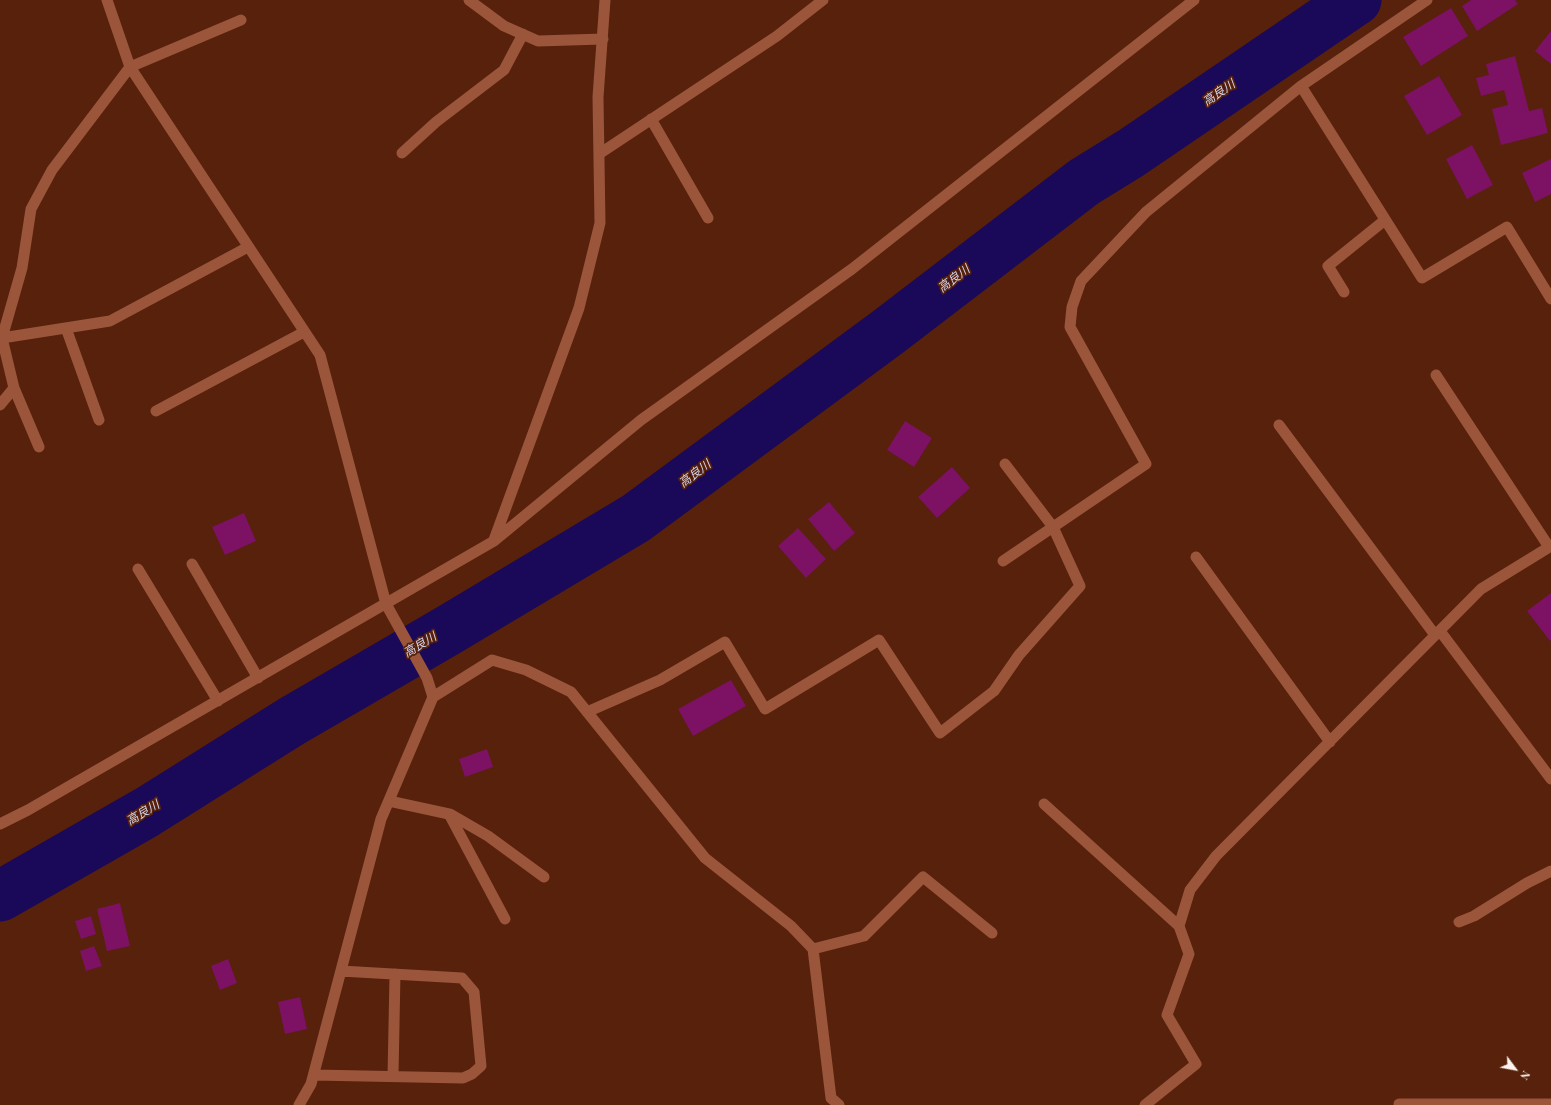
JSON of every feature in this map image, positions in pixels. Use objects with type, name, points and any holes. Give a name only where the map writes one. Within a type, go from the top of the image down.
[{"type":"street","points":[[107,0],[130,67],[320,355],[386,604],[427,678],[433,697]]},
{"type":"street","points":[[469,0],[504,26],[538,41],[602,39]]},
{"type":"street","points":[[494,541],[579,308],[600,223],[598,97],[606,0]]},
{"type":"street","points":[[599,154],[777,36],[823,0]]},
{"type":"street","points":[[0,824],[28,810],[494,541],[641,420],[852,269],[1194,0]]},
{"type":"street","points":[[1003,561],[1146,464],[1070,327],[1072,307],[1081,281],[1146,212],[1301,86],[1426,0]]},
{"type":"street","points":[[39,447],[14,388],[2,338],[22,268],[31,209],[52,170],[130,67],[241,20]]},
{"type":"street","points":[[402,152],[436,122],[504,70],[523,34]]},
{"type":"street","points":[[1301,86],[1384,220],[1422,278],[1507,227],[1551,299]]},
{"type":"street","points":[[652,119],[708,218]]},
{"type":"street","points":[[1344,292],[1328,266],[1384,220]]},
{"type":"street","points":[[2,338],[110,321],[248,247]]},
{"type":"street","points":[[66,328],[99,420]]},
{"type":"street","points":[[156,411],[304,332]]},
{"type":"street","points":[[1178,926],[1190,890],[1216,856],[1481,589],[1550,546],[1436,375]]},
{"type":"street","points":[[0,406],[14,388]]},
{"type":"street","points":[[1279,425],[1551,779]]},
{"type":"street","points":[[587,712],[660,680],[725,642],[765,709],[879,640],[940,733],[994,691],[1019,655],[1080,586],[1053,527],[1005,464]]},
{"type":"street","points":[[1196,558],[1330,742]]},
{"type":"street","points":[[192,564],[258,678]]},
{"type":"street","points":[[138,569],[218,701]]},
{"type":"street","points":[[299,1105],[311,1084],[314,1075],[381,819],[433,697],[492,660],[526,670],[571,692],[705,858],[791,926],[813,949],[831,1098],[839,1105]]},
{"type":"street","points":[[389,801],[449,814],[488,836],[544,877]]},
{"type":"street","points":[[1044,804],[1178,926],[1189,954],[1167,1015],[1196,1064],[1145,1105]]},
{"type":"street","points":[[449,814],[505,918]]},
{"type":"street","points":[[1459,922],[1474,916],[1527,883],[1551,872]]},
{"type":"street","points":[[813,949],[864,936],[923,877],[992,934]]},
{"type":"street","points":[[314,1075],[463,1078],[472,1074],[481,1066],[474,992],[462,978],[341,971]]},
{"type":"street","points":[[393,1076],[395,974]]},
{"type":"street","points":[[1399,1104],[1551,1104]]},
{"type":"building","points":[[1471,0],[1515,0],[1518,4],[1477,31],[1462,6]]},
{"type":"building","points":[[1451,8],[1468,36],[1421,66],[1403,37]]},
{"type":"building","points":[[1551,31],[1551,64],[1535,51]]},
{"type":"building","points":[[1515,56],[1529,111],[1542,108],[1548,133],[1501,145],[1492,109],[1508,105],[1504,90],[1481,96],[1476,78],[1489,75],[1486,64]]},
{"type":"building","points":[[1439,76],[1462,115],[1427,135],[1404,96]]},
{"type":"building","points":[[1472,145],[1493,185],[1467,199],[1446,159]]},
{"type":"building","points":[[1551,159],[1551,194],[1535,202],[1522,173]]},
{"type":"building","points":[[905,421],[932,438],[914,467],[887,450]]},
{"type":"building","points":[[952,467],[970,488],[937,518],[918,497]]},
{"type":"building","points":[[829,502],[855,533],[834,551],[808,519]]},
{"type":"building","points":[[244,513],[256,541],[225,555],[212,527]]},
{"type":"building","points":[[798,528],[826,559],[806,578],[778,546]]},
{"type":"building","points":[[1551,593],[1551,640],[1550,641],[1527,611]]},
{"type":"building","points":[[731,680],[746,706],[693,736],[678,709]]},
{"type":"building","points":[[487,749],[493,767],[465,777],[459,759]]},
{"type":"building","points":[[120,903],[130,946],[107,951],[97,909]]},
{"type":"building","points":[[91,916],[96,934],[81,939],[75,921]]},
{"type":"building","points":[[94,946],[102,966],[86,971],[80,951]]},
{"type":"building","points":[[228,959],[237,983],[220,990],[211,966]]},
{"type":"building","points":[[300,997],[307,1029],[285,1034],[278,1002]]},
{"type":"waterway","name":"高良川","points":[[0,896],[147,812],[292,721],[447,631],[636,518],[888,332],[1084,182],[1131,153],[1356,0]]}]
